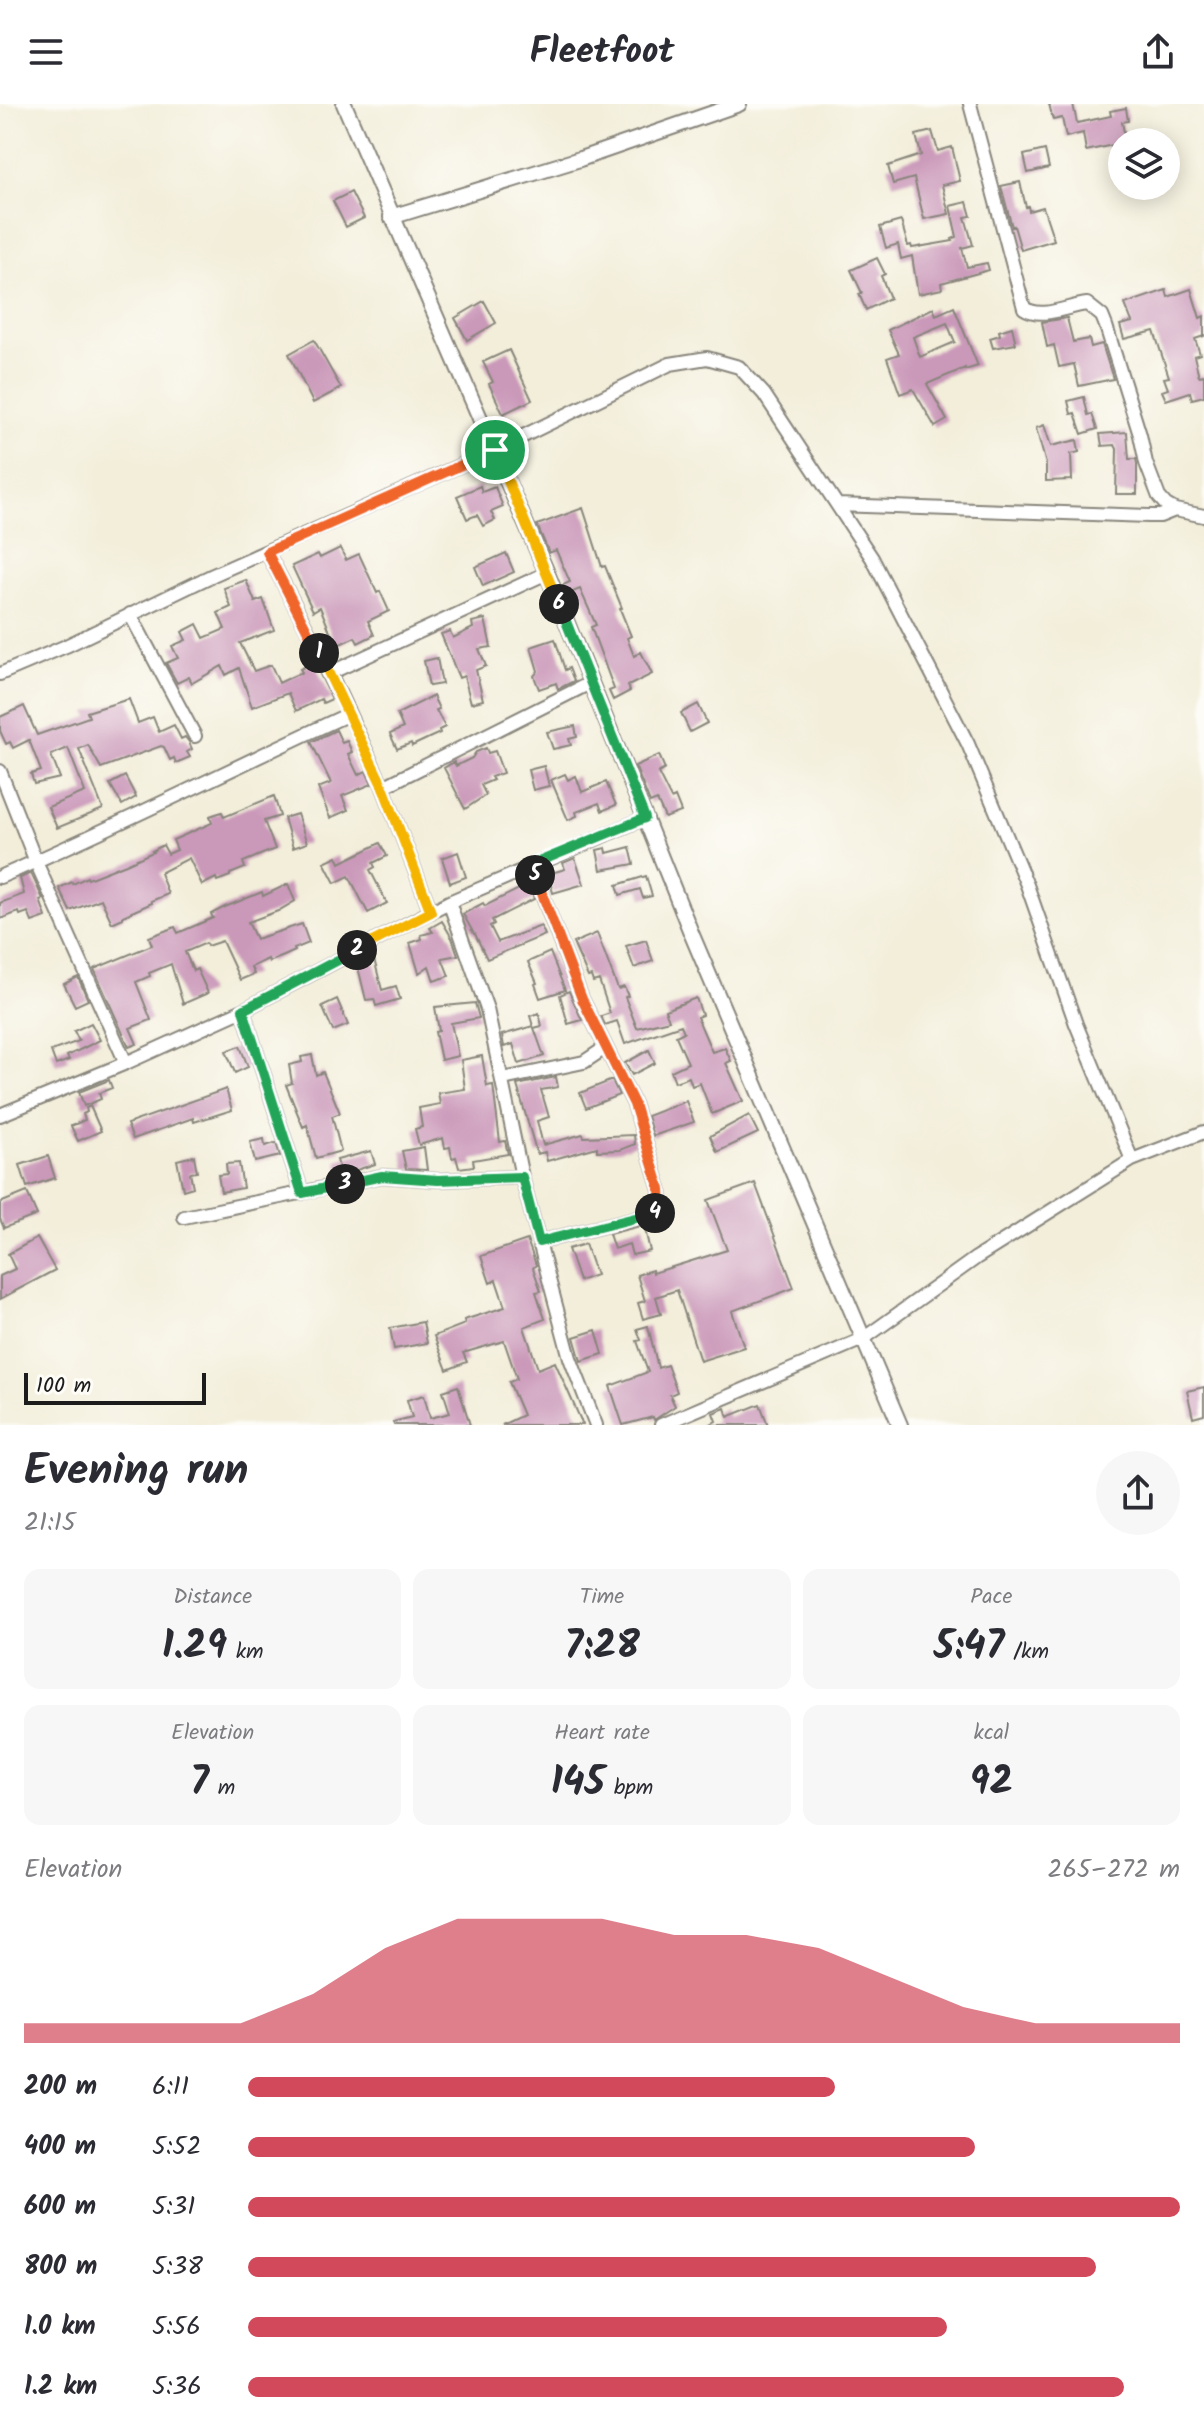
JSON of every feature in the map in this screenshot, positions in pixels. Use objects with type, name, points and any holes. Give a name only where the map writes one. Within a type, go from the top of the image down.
[{"type":"street","points":[[344,104],[547,573],[645,818],[900,1425]]},
{"type":"street","points":[[391,217],[580,159],[718,107],[739,104]]},
{"type":"street","points":[[970,104],[1024,308],[1039,312],[1087,304],[1102,316],[1155,487],[1166,505],[1204,516]]},
{"type":"street","points":[[0,674],[495,450],[670,364],[707,358],[739,367],[764,394],[872,558],[968,744],[1027,885],[1076,1024],[1132,1160]]},
{"type":"street","points":[[837,505],[1149,516],[1160,516],[1175,510]]},
{"type":"street","points":[[267,552],[330,673],[383,787],[431,912]]},
{"type":"street","points":[[330,673],[547,573]]},
{"type":"street","points":[[130,614],[195,736]]},
{"type":"street","points":[[383,787],[590,683]]},
{"type":"street","points":[[0,877],[136,817],[237,765],[349,714]]},
{"type":"street","points":[[0,771],[36,862],[126,1063]]},
{"type":"street","points":[[0,1115],[243,1010],[449,902],[645,818]]},
{"type":"street","points":[[531,865],[582,999],[634,1104],[660,1189],[661,1205],[656,1213],[539,1242]]},
{"type":"street","points":[[449,902],[487,1009],[522,1177],[539,1242],[570,1358],[596,1425]]},
{"type":"street","points":[[243,1010],[302,1193]]},
{"type":"street","points":[[503,1079],[584,1062],[605,1048]]},
{"type":"street","points":[[661,1425],[863,1339],[976,1258],[1132,1160],[1204,1132]]},
{"type":"street","points":[[184,1217],[382,1176],[438,1180],[522,1177]]},
{"type":"building","points":[[1049,104],[1073,104],[1077,123],[1111,116],[1110,111],[1126,108],[1128,121],[1122,122],[1123,128],[1108,128],[1108,146],[1086,151],[1083,133],[1066,137],[1062,118],[1053,120]]},
{"type":"building","points":[[932,131],[938,151],[952,147],[960,181],[942,185],[949,214],[924,219],[914,178],[893,184],[888,166],[921,155],[916,135]]},
{"type":"building","points":[[1045,150],[1049,168],[1028,173],[1024,155]]},
{"type":"building","points":[[1020,182],[1026,207],[1029,211],[1043,207],[1054,240],[1021,250],[1001,186]]},
{"type":"building","points":[[351,192],[364,218],[346,227],[333,201]]},
{"type":"building","points":[[967,202],[971,216],[965,217],[973,245],[962,248],[967,267],[987,263],[989,270],[941,283],[942,289],[918,294],[912,256],[901,259],[898,244],[886,248],[880,227],[901,221],[908,246],[912,248],[953,241],[957,237],[950,206]]},
{"type":"building","points":[[877,258],[885,274],[881,276],[890,298],[866,310],[851,270]]},
{"type":"building","points":[[1191,289],[1200,318],[1204,316],[1204,336],[1195,339],[1200,354],[1194,356],[1199,376],[1204,375],[1204,396],[1192,399],[1190,392],[1166,400],[1162,391],[1168,389],[1164,378],[1169,377],[1154,331],[1124,339],[1120,325],[1132,322],[1125,304],[1166,290],[1168,297]]},
{"type":"building","points":[[484,301],[496,323],[467,340],[455,318]]},
{"type":"building","points":[[954,307],[978,366],[965,368],[927,384],[947,420],[935,427],[913,389],[900,394],[887,358],[899,354],[888,330],[933,308],[936,315]],"holes":[[[947,323],[955,342],[920,357],[913,337]]]},
{"type":"building","points":[[1067,318],[1073,342],[1089,339],[1091,347],[1102,344],[1113,379],[1079,386],[1074,364],[1059,367],[1054,345],[1047,347],[1042,322]]},
{"type":"building","points":[[1012,327],[1016,344],[993,348],[990,338]]},
{"type":"building","points":[[314,340],[341,388],[313,403],[289,354]]},
{"type":"building","points":[[509,350],[532,400],[503,414],[483,362]]},
{"type":"building","points":[[1084,397],[1088,415],[1092,414],[1097,429],[1082,434],[1068,401]]},
{"type":"building","points":[[1044,425],[1051,446],[1077,440],[1079,452],[1071,454],[1072,480],[1046,481],[1046,464],[1036,428]]},
{"type":"building","points":[[1127,432],[1129,459],[1136,459],[1137,464],[1137,494],[1116,494],[1117,449],[1115,445],[1102,446],[1100,434]]},
{"type":"building","points":[[480,486],[482,492],[495,487],[503,507],[491,512],[495,520],[483,526],[477,515],[467,519],[457,496]]},
{"type":"building","points":[[583,508],[602,567],[605,566],[622,608],[631,636],[627,638],[634,656],[641,652],[652,674],[628,686],[630,691],[613,700],[609,691],[614,689],[591,627],[596,625],[580,589],[568,594],[563,585],[570,582],[556,550],[549,553],[537,525]]},
{"type":"building","points":[[340,548],[346,560],[359,554],[389,611],[368,621],[374,635],[358,643],[355,637],[336,646],[320,607],[313,611],[292,566]]},
{"type":"building","points":[[506,553],[514,572],[483,586],[475,567]]},
{"type":"building","points":[[246,580],[255,602],[263,599],[274,630],[240,643],[254,671],[271,665],[279,683],[302,672],[300,669],[314,662],[332,699],[323,703],[321,699],[296,711],[288,693],[252,707],[239,668],[226,675],[222,666],[192,683],[189,677],[177,683],[166,663],[178,658],[172,646],[186,640],[182,632],[197,624],[204,638],[225,629],[218,613],[231,607],[224,588]]},
{"type":"building","points":[[485,619],[491,647],[479,649],[486,666],[476,670],[483,700],[471,703],[464,676],[459,678],[441,634],[450,631],[453,638],[473,628],[472,622]]},
{"type":"building","points":[[555,639],[565,670],[569,668],[574,681],[558,689],[556,683],[539,689],[534,676],[538,671],[531,647]]},
{"type":"building","points":[[437,658],[442,684],[429,686],[424,661]]},
{"type":"building","points":[[433,696],[445,727],[439,730],[440,733],[412,746],[411,743],[397,749],[390,734],[403,728],[397,714]]},
{"type":"building","points":[[129,699],[138,723],[153,717],[159,732],[174,725],[181,739],[185,737],[189,742],[192,749],[187,752],[190,757],[176,763],[174,758],[170,760],[161,746],[101,768],[88,745],[79,749],[103,809],[57,828],[48,807],[85,792],[68,748],[51,755],[60,778],[34,784],[31,774],[41,771],[29,740],[13,748],[10,742],[6,744],[0,731],[0,717],[24,706],[37,735],[89,717],[87,712]]},
{"type":"building","points":[[698,704],[707,723],[690,732],[681,713]]},
{"type":"building","points":[[575,726],[577,737],[569,739],[571,745],[553,749],[547,732]]},
{"type":"building","points":[[336,730],[342,743],[347,741],[352,752],[348,754],[358,775],[366,771],[372,784],[342,796],[348,810],[330,818],[318,788],[331,783],[311,742]]},
{"type":"building","points":[[486,748],[488,753],[495,751],[503,773],[481,785],[486,795],[465,809],[444,768],[454,762],[456,766]]},
{"type":"building","points":[[659,755],[665,769],[658,773],[671,799],[675,797],[681,812],[665,818],[657,800],[650,803],[635,766]]},
{"type":"building","points":[[544,766],[549,786],[533,790],[528,770]]},
{"type":"building","points":[[565,774],[568,780],[576,776],[582,792],[606,782],[616,805],[602,811],[599,803],[576,812],[577,816],[568,820],[551,780]]},
{"type":"building","points":[[125,776],[136,797],[122,805],[110,784]]},
{"type":"building","points":[[274,796],[280,816],[264,821],[275,849],[243,862],[245,868],[202,885],[189,858],[160,873],[168,894],[112,923],[101,899],[70,911],[59,888],[126,864],[163,845],[168,854],[177,850],[173,840],[212,823],[210,816],[222,812],[224,817]]},
{"type":"building","points":[[297,814],[307,843],[293,848],[284,818]]},
{"type":"building","points":[[380,843],[387,856],[373,863],[375,867],[370,870],[387,903],[368,913],[349,876],[335,883],[324,862],[337,856],[340,863]]},
{"type":"building","points":[[630,847],[634,864],[601,870],[597,850],[606,848],[607,853]]},
{"type":"building","points":[[458,852],[466,877],[450,883],[442,858]]},
{"type":"building","points":[[575,858],[584,884],[553,893],[548,874],[565,869],[563,863]]},
{"type":"building","points":[[31,873],[43,899],[40,900],[46,917],[32,922],[28,912],[20,915],[19,912],[0,919],[0,903],[24,894],[20,878]]},
{"type":"building","points":[[646,876],[652,896],[643,898],[640,889],[620,895],[617,885]]},
{"type":"building","points":[[288,884],[295,901],[248,922],[256,939],[302,924],[309,943],[284,956],[251,967],[254,974],[240,980],[222,941],[207,946],[206,943],[185,952],[208,993],[183,1004],[171,964],[149,973],[150,976],[136,982],[151,1020],[130,1028],[137,1044],[129,1047],[94,969],[152,945],[149,937],[175,927],[178,933],[213,918],[211,914],[225,907],[262,892],[263,896]]},
{"type":"building","points":[[529,884],[534,899],[492,920],[494,924],[490,926],[498,942],[541,926],[545,935],[487,959],[463,914]]},
{"type":"building","points":[[442,921],[458,955],[442,958],[449,976],[434,981],[429,966],[419,973],[410,943],[422,939],[421,935],[433,932],[430,928]]},
{"type":"building","points":[[597,933],[618,989],[624,987],[628,996],[625,997],[637,1028],[669,1020],[665,1010],[696,998],[702,1015],[697,1017],[712,1052],[725,1048],[731,1061],[726,1063],[743,1101],[712,1114],[700,1083],[692,1086],[689,1077],[675,1082],[671,1071],[688,1063],[676,1036],[684,1032],[681,1025],[625,1044],[617,1021],[605,1025],[601,1016],[610,1013],[599,980],[593,982],[591,976],[588,977],[573,943]]},
{"type":"building","points":[[646,940],[653,961],[634,968],[626,946]]},
{"type":"building","points":[[550,952],[565,990],[540,998],[528,962]]},
{"type":"building","points":[[374,959],[382,990],[396,986],[400,999],[376,1006],[374,999],[366,1000],[357,963]]},
{"type":"building","points":[[78,977],[88,1000],[75,1006],[64,984]]},
{"type":"building","points":[[569,991],[582,1020],[568,1024],[560,995]]},
{"type":"building","points":[[337,999],[348,1025],[333,1031],[322,1006]]},
{"type":"building","points":[[475,1003],[479,1018],[451,1023],[458,1056],[441,1060],[435,1032],[439,1031],[435,1007]]},
{"type":"building","points":[[539,1013],[542,1026],[534,1028],[544,1056],[519,1064],[513,1044],[504,1047],[502,1035],[533,1026],[530,1016]]},
{"type":"building","points":[[91,1023],[100,1040],[56,1065],[51,1051],[79,1041],[74,1031]]},
{"type":"building","points":[[240,1046],[248,1067],[235,1073],[226,1051]]},
{"type":"building","points":[[649,1050],[655,1063],[632,1075],[625,1063]]},
{"type":"building","points":[[312,1055],[316,1075],[323,1072],[340,1113],[332,1116],[341,1151],[316,1158],[307,1125],[303,1127],[286,1085],[292,1083],[289,1065],[302,1062],[301,1057]]},
{"type":"building","points":[[482,1056],[487,1086],[493,1085],[500,1142],[505,1141],[508,1154],[473,1160],[474,1166],[459,1168],[456,1157],[452,1158],[450,1147],[445,1148],[443,1138],[419,1145],[415,1129],[422,1127],[419,1108],[440,1104],[438,1093],[465,1089],[461,1060]]},
{"type":"building","points":[[556,1077],[558,1087],[541,1090],[549,1117],[537,1121],[543,1145],[583,1134],[584,1137],[634,1135],[635,1144],[620,1150],[597,1151],[597,1147],[547,1161],[545,1152],[537,1154],[517,1085]]},
{"type":"building","points":[[109,1080],[112,1088],[99,1093],[101,1099],[84,1106],[79,1092]]},
{"type":"building","points":[[612,1080],[619,1095],[586,1108],[580,1093]]},
{"type":"building","points":[[226,1089],[232,1110],[194,1122],[193,1118],[133,1139],[127,1124]]},
{"type":"building","points":[[686,1101],[694,1122],[653,1136],[647,1116]]},
{"type":"building","points":[[90,1106],[101,1131],[78,1141],[71,1126],[85,1120],[83,1114]]},
{"type":"building","points":[[749,1115],[758,1133],[717,1152],[710,1136]]},
{"type":"building","points":[[264,1139],[265,1146],[276,1143],[280,1156],[255,1162],[250,1142]]},
{"type":"building","points":[[424,1147],[427,1170],[406,1169],[402,1151]]},
{"type":"building","points":[[371,1151],[375,1164],[341,1175],[337,1160]]},
{"type":"building","points":[[48,1156],[55,1178],[27,1187],[20,1165]]},
{"type":"building","points":[[194,1156],[197,1172],[190,1173],[193,1187],[183,1190],[177,1160]]},
{"type":"building","points":[[239,1163],[243,1188],[221,1192],[218,1175],[227,1174],[226,1164]]},
{"type":"building","points":[[755,1183],[794,1288],[732,1311],[744,1347],[700,1361],[677,1290],[656,1297],[661,1314],[643,1319],[638,1303],[645,1301],[637,1275],[727,1250],[708,1200]]},
{"type":"building","points":[[27,1192],[37,1215],[4,1228],[0,1219],[0,1203]]},
{"type":"building","points":[[644,1225],[650,1251],[632,1255],[629,1244],[614,1249],[609,1234]]},
{"type":"building","points":[[37,1238],[55,1270],[0,1299],[0,1276],[15,1269],[8,1254]]},
{"type":"building","points":[[527,1240],[536,1265],[533,1268],[541,1291],[536,1292],[545,1319],[524,1327],[538,1369],[555,1362],[583,1425],[502,1425],[523,1415],[509,1382],[517,1379],[504,1341],[463,1353],[467,1362],[447,1370],[434,1336],[465,1324],[464,1320],[505,1307],[496,1280],[490,1283],[481,1256]]},
{"type":"building","points":[[585,1244],[596,1275],[579,1281],[568,1249]]},
{"type":"building","points":[[423,1322],[427,1343],[394,1349],[390,1328]]},
{"type":"building","points":[[648,1326],[658,1368],[667,1365],[677,1392],[670,1395],[675,1406],[654,1420],[653,1417],[623,1425],[610,1386],[648,1372],[637,1341],[641,1340],[637,1329]]},
{"type":"building","points":[[596,1330],[603,1354],[581,1361],[574,1337]]},
{"type":"building","points":[[458,1386],[470,1425],[394,1425],[393,1422],[412,1417],[407,1400],[424,1395],[430,1418],[450,1413],[443,1391]]},
{"type":"building","points":[[1204,1387],[1204,1415],[1193,1418],[1187,1391]]},
{"type":"building","points":[[760,1404],[768,1425],[709,1425],[716,1421],[713,1413],[725,1408],[728,1417]]},
{"type":"route","points":[[495,450],[645,818],[531,865],[582,999],[634,1104],[660,1189],[661,1205],[656,1213],[539,1242],[522,1177],[438,1180],[382,1176],[302,1193],[243,1010],[431,912],[383,787],[330,673],[267,552],[495,450]]}]
